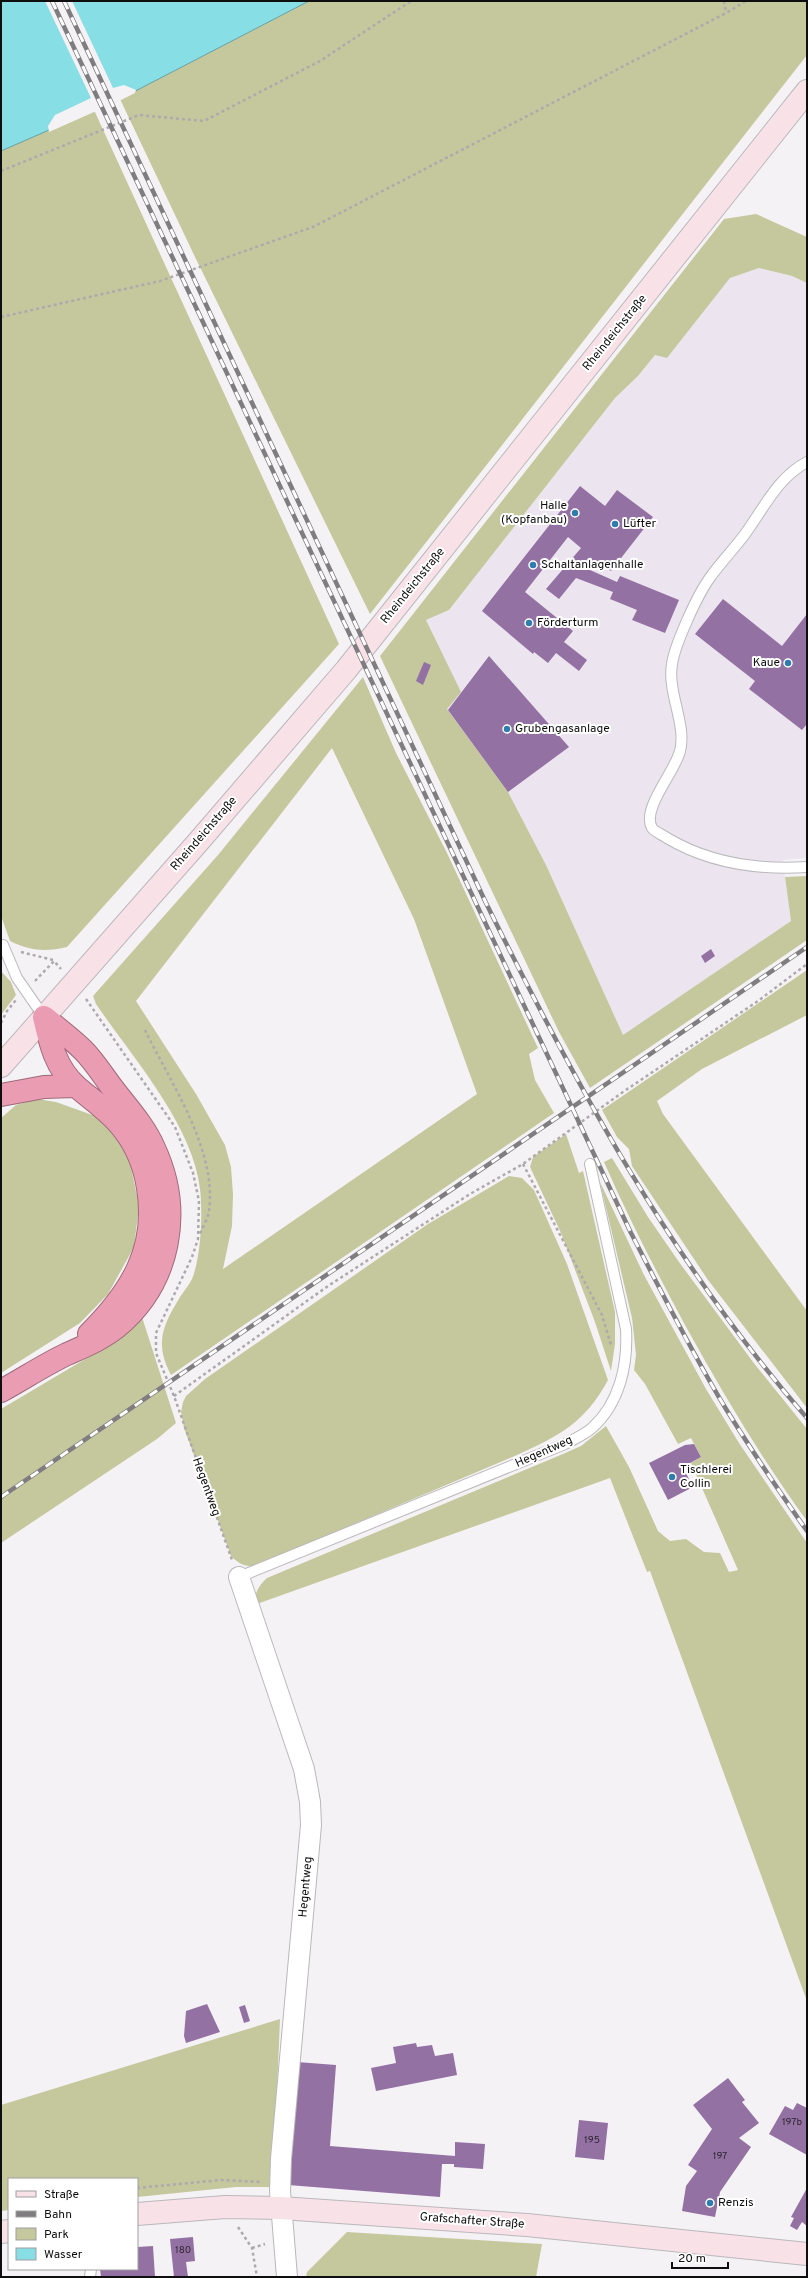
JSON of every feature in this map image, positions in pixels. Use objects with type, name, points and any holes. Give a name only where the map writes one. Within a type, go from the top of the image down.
[{"type":"highway","points":[[44,1017],[54,1054],[59,1066],[75,1086],[106,1110],[124,1130],[138,1153],[147,1179],[152,1207],[150,1235],[142,1261],[133,1280],[107,1316],[66,1354]]},
{"type":"highway","points":[[1,1391],[66,1354],[94,1342],[117,1327],[133,1312],[149,1292],[161,1271],[168,1238],[169,1206],[164,1174],[154,1148],[137,1120],[84,1050],[44,1017]]},
{"type":"highway","points":[[1,1096],[44,1087],[75,1086]]},
{"type":"main road","name":"Rheindeichstraße","points":[[1,1066],[346,670],[807,92]]},
{"type":"main road","name":"Grafschafter Straße","points":[[138,2214],[225,2207],[281,2208],[527,2225],[807,2254]]},
{"type":"street","name":"Hegentweg","points":[[239,1577],[304,1769],[310,1802],[311,1825],[281,2159],[281,2208],[287,2277]]},
{"type":"lane","points":[[807,462],[794,468],[781,482],[744,535],[709,580],[676,646],[671,666],[675,708],[681,736],[680,751],[669,777],[655,800],[649,820],[653,829],[674,842],[725,862],[768,867],[807,867]]},
{"type":"lane","points":[[3,945],[17,978],[44,1017]]},
{"type":"lane","name":"Hegentweg","points":[[239,1577],[565,1444],[592,1428],[610,1405],[621,1384],[627,1352],[624,1321],[590,1164]]},
{"type":"path","points":[[1,171],[139,115],[204,121],[320,60],[411,1]]},
{"type":"path","points":[[724,1],[726,13]]},
{"type":"path","points":[[1,317],[160,280],[313,227],[726,13],[746,1]]},
{"type":"path","points":[[3,945],[33,956],[54,961],[74,983]]},
{"type":"path","points":[[1,1023],[7,1011],[54,961]]},
{"type":"path","points":[[613,1351],[602,1315],[523,1164],[620,1094],[758,1001],[807,964]]},
{"type":"path","points":[[145,1030],[201,1143],[209,1178],[209,1212],[198,1239]]},
{"type":"path","name":"Hegentweg","points":[[239,1577],[174,1396],[328,1286],[470,1194],[523,1164]]},
{"type":"path","points":[[138,2188],[221,2180],[263,2182],[281,2208]]},
{"type":"path","points":[[225,2207],[252,2248],[257,2277]]},
{"type":"shaded area","points":[[759,268],[792,276],[807,283],[807,858],[783,860],[791,921],[623,1036],[547,867],[447,709],[426,620],[449,610],[615,398],[638,376],[655,355],[667,358],[730,278]]},
{"type":"green space","points":[[309,1],[807,1],[807,55],[370,614],[195,257],[120,99]]},
{"type":"green space","points":[[94,110],[339,644],[67,947],[52,950],[38,950],[24,947],[10,941],[1,916],[1,151]]},
{"type":"green space","points":[[756,214],[807,237],[807,283],[792,276],[759,268],[730,278],[667,358],[655,355],[638,376],[615,398],[449,610],[426,620],[461,692],[447,709],[508,792],[547,867],[623,1035],[791,921],[785,877],[807,876],[807,940],[590,1088],[559,1032],[380,656],[724,219]]},
{"type":"green space","points":[[363,677],[396,753],[447,853],[538,1048],[529,1054],[535,1080],[554,1113],[171,1375],[163,1353],[163,1334],[169,1316],[191,1281],[195,1270],[200,1235],[200,1189],[195,1165],[174,1116],[143,1069],[96,1004],[93,996],[218,855]],"holes":[[[332,748],[414,919],[477,1094],[223,1269],[232,1226],[233,1194],[231,1167],[225,1145],[196,1094],[136,1001]]]},
{"type":"green space","points":[[807,970],[807,1015],[702,1069],[657,1101],[663,1114],[807,1311],[807,1408],[708,1280],[632,1166],[629,1149],[617,1137],[602,1110]]},
{"type":"green space","points":[[1,971],[11,982],[16,995],[1,1015]]},
{"type":"green space","points":[[37,1099],[56,1102],[98,1117],[114,1132],[130,1162],[139,1206],[134,1247],[108,1294],[80,1323],[1,1373],[1,1118],[16,1105]]},
{"type":"green space","points":[[566,1134],[579,1173],[583,1171],[615,1312],[615,1344],[611,1371],[595,1322],[561,1233],[530,1167],[533,1157]]},
{"type":"green space","points":[[612,1158],[648,1217],[679,1262],[753,1362],[807,1429],[807,1521],[743,1424],[685,1325],[643,1244],[604,1162]]},
{"type":"green space","points":[[509,1176],[522,1178],[534,1190],[567,1264],[608,1380],[599,1395],[580,1418],[570,1426],[546,1441],[517,1455],[255,1566],[248,1566],[237,1561],[231,1556],[184,1428],[181,1412],[186,1396],[205,1379],[428,1224]]},
{"type":"green space","points":[[600,1182],[644,1275],[706,1389],[739,1443],[807,1543],[807,2001],[650,1571],[647,1572],[610,1478],[254,1605],[258,1590],[267,1578],[581,1446],[606,1426],[629,1467],[658,1531],[670,1541],[686,1539],[704,1552],[720,1553],[729,1572],[738,1570],[691,1463],[701,1457],[691,1438],[678,1444],[645,1384],[634,1370],[636,1355],[632,1318]]},
{"type":"green space","points":[[142,1317],[176,1423],[157,1439],[1,1543],[1,1409],[124,1336]]},
{"type":"green space","points":[[280,2019],[273,2187],[236,2187],[138,2197],[138,2178],[8,2178],[8,2210],[1,2211],[1,2105]]},
{"type":"green space","points":[[347,2232],[542,2244],[536,2277],[306,2277],[307,2272]]},
{"type":"water","points":[[1,1],[309,1],[120,99],[1,151]]},
{"type":"pier","points":[[45,1],[72,1],[113,88],[124,85],[136,90],[135,93],[121,100],[49,132],[48,126],[55,115],[91,98]]},
{"type":"building","points":[[580,486],[605,506],[617,490],[653,517],[611,571],[598,561],[590,570],[617,582],[620,576],[679,600],[665,633],[632,620],[637,610],[610,599],[613,592],[576,578],[559,599],[546,589],[581,548],[568,537],[525,592],[573,631],[564,642],[587,660],[579,671],[556,653],[548,663],[534,652],[533,654],[482,611]]},
{"type":"building","points":[[723,599],[782,646],[807,614],[807,724],[802,730],[749,689],[755,681],[695,634]]},
{"type":"building","name":"Grubengasanlage","points":[[489,656],[569,747],[508,792],[448,710]]},
{"type":"building","points":[[424,662],[431,665],[423,685],[416,681]]},
{"type":"building","points":[[711,949],[715,956],[705,963],[701,956]]},
{"type":"building","name":"Tischlerei Collin","points":[[694,1444],[701,1457],[683,1467],[693,1487],[668,1500],[649,1463],[685,1445]]},
{"type":"building","points":[[207,2004],[220,2032],[186,2043],[184,2036],[186,2011]]},
{"type":"building","points":[[245,2005],[250,2021],[244,2023],[239,2007]]},
{"type":"building","points":[[416,2043],[417,2047],[432,2045],[435,2056],[453,2053],[457,2075],[376,2091],[371,2068],[396,2063],[393,2047]]},
{"type":"building","points":[[297,2062],[336,2065],[330,2146],[455,2156],[455,2142],[485,2144],[483,2169],[454,2167],[454,2164],[442,2164],[440,2197],[288,2185]]},
{"type":"building","points":[[728,2078],[745,2100],[742,2102],[759,2123],[739,2138],[751,2147],[720,2192],[715,2217],[682,2211],[686,2186],[697,2171],[688,2165],[712,2129],[693,2105]]},
{"type":"building","points":[[797,2103],[807,2108],[807,2155],[769,2134],[785,2106],[793,2110]]},
{"type":"building","points":[[579,2120],[608,2123],[604,2160],[575,2157]]},
{"type":"building","points":[[807,2188],[807,2226],[802,2222],[797,2230],[790,2226],[794,2218],[791,2217]]},
{"type":"building","points":[[193,2237],[195,2261],[186,2262],[188,2277],[174,2277],[170,2239]]},
{"type":"building","points":[[153,2246],[155,2277],[101,2277],[100,2270],[138,2270],[138,2247]]},
{"type":"railway","points":[[52,1],[631,1233],[713,1388],[756,1456],[807,1531]]},
{"type":"railway","points":[[64,1],[486,903],[555,1039],[592,1106],[670,1236],[713,1299],[758,1359],[807,1418]]},
{"type":"railway","points":[[1,1497],[807,947]]},
{"type":"place","name":"Halle (Kopfanbau)","points":[[575,513]]},
{"type":"place","name":"Lüfter","points":[[615,524]]},
{"type":"place","name":"Schaltanlagenhalle","points":[[533,565]]},
{"type":"place","name":"Förderturm","points":[[529,623]]},
{"type":"place","name":"Kaue","points":[[788,663]]},
{"type":"place","name":"Grubengasanlage","points":[[507,729]]},
{"type":"place","name":"Tischlerei Collin","points":[[672,1477]]},
{"type":"place","name":"Renzis","points":[[710,2203]]}]
